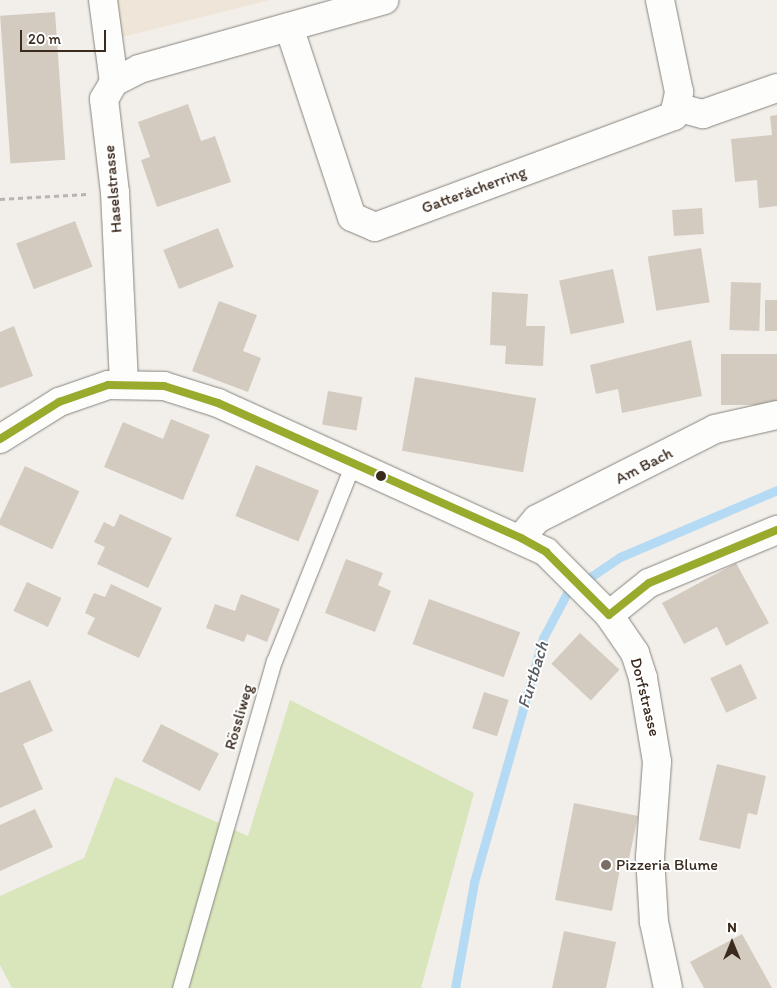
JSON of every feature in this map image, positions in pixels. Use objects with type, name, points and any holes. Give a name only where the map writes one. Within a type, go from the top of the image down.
[{"type":"street","points":[[103,0],[114,82],[139,69],[384,0]]},
{"type":"street","points":[[660,0],[680,92],[676,107],[703,114],[777,88]]},
{"type":"street","name":"Gatterächerring","points":[[289,27],[352,217],[375,227],[674,116],[676,107]]},
{"type":"street","name":"Haselstrasse","points":[[114,82],[104,100],[115,192],[124,382]]},
{"type":"street","name":"Dorfstrasse","points":[[0,438],[59,402],[124,382],[164,386],[218,403],[521,538],[567,570],[602,606],[635,653],[656,733],[650,856],[654,922],[668,988]]},
{"type":"street","name":"Am Bach","points":[[521,538],[537,519],[715,429],[777,415]]},
{"type":"street","points":[[602,606],[650,583],[777,530]]},
{"type":"lane","name":"Rössliweg","points":[[180,988],[274,661],[353,463]]},
{"type":"path","points":[[0,199],[115,192]]},
{"type":"shaded area","points":[[112,0],[270,0],[115,39]]},
{"type":"green space","points":[[290,700],[474,793],[421,988],[12,988],[0,965],[0,896],[84,858],[115,777],[248,836]]},
{"type":"building","points":[[55,12],[65,160],[10,163],[0,16]]},
{"type":"building","points":[[188,104],[201,141],[215,136],[231,182],[157,207],[141,160],[150,157],[138,122]]},
{"type":"building","points":[[777,115],[777,206],[759,208],[757,180],[735,182],[731,139],[772,135],[770,116]]},
{"type":"building","points":[[702,208],[704,234],[674,236],[672,210]]},
{"type":"building","points":[[75,221],[93,267],[34,289],[16,244]]},
{"type":"building","points":[[218,228],[234,267],[179,289],[163,250]]},
{"type":"building","points":[[701,248],[710,302],[656,311],[648,256]]},
{"type":"building","points":[[613,269],[624,323],[571,334],[559,280]]},
{"type":"building","points":[[731,282],[761,283],[759,331],[729,330]]},
{"type":"building","points":[[492,292],[528,294],[526,326],[545,326],[543,366],[505,364],[506,346],[490,345]]},
{"type":"building","points":[[765,300],[777,300],[777,331],[765,331]]},
{"type":"building","points":[[219,301],[257,315],[243,351],[261,358],[248,392],[192,371]]},
{"type":"building","points":[[14,326],[33,376],[0,388],[0,332]]},
{"type":"building","points":[[691,340],[702,396],[622,413],[618,389],[596,394],[590,365]]},
{"type":"building","points":[[721,354],[777,354],[777,405],[721,405]]},
{"type":"building","points":[[415,377],[536,398],[523,472],[402,451]]},
{"type":"building","points":[[328,391],[362,397],[357,431],[322,424]]},
{"type":"building","points":[[171,419],[210,435],[183,500],[104,467],[123,422],[163,439]]},
{"type":"building","points":[[256,465],[319,490],[298,541],[235,516]]},
{"type":"building","points":[[25,466],[79,491],[52,549],[0,525],[0,520]]},
{"type":"building","points":[[120,514],[172,538],[148,588],[97,564],[105,547],[94,542],[104,522],[114,527]]},
{"type":"building","points":[[346,559],[383,573],[378,585],[391,591],[375,632],[325,613]]},
{"type":"building","points":[[736,563],[769,623],[726,646],[717,627],[684,644],[662,603]]},
{"type":"building","points":[[27,582],[61,598],[48,627],[13,611]]},
{"type":"building","points":[[111,584],[162,608],[139,658],[87,634],[95,618],[85,613],[91,599],[94,593],[105,597]]},
{"type":"building","points":[[241,594],[280,609],[267,642],[247,634],[244,642],[206,628],[215,604],[235,611]]},
{"type":"building","points":[[429,599],[520,632],[504,677],[413,644]]},
{"type":"building","points":[[580,633],[619,670],[591,701],[551,664]]},
{"type":"building","points":[[741,664],[757,698],[726,713],[710,678]]},
{"type":"building","points":[[30,680],[53,731],[23,744],[43,789],[0,808],[0,693]]},
{"type":"building","points":[[484,692],[509,700],[497,736],[472,728]]},
{"type":"building","points":[[161,724],[219,754],[200,791],[142,761]]},
{"type":"building","points":[[717,764],[766,776],[757,815],[748,813],[740,849],[699,840]]},
{"type":"building","points":[[574,803],[638,816],[629,859],[622,858],[612,911],[555,900]]},
{"type":"building","points":[[35,809],[53,847],[0,871],[0,825]]},
{"type":"building","points":[[564,931],[616,942],[606,988],[552,988]]},
{"type":"building","points":[[742,934],[772,988],[704,988],[690,962]]},
{"type":"waterway","name":"Furtbach","points":[[455,988],[474,882],[543,638],[567,593],[620,557],[777,490]]},
{"type":"transit line","points":[[0,439],[59,402],[108,385],[164,386],[218,403],[521,538],[546,552],[609,615]]},
{"type":"transit line","points":[[609,615],[649,583],[777,530]]},
{"type":"place","name":"Pizzeria Blume","points":[[606,865]]}]
